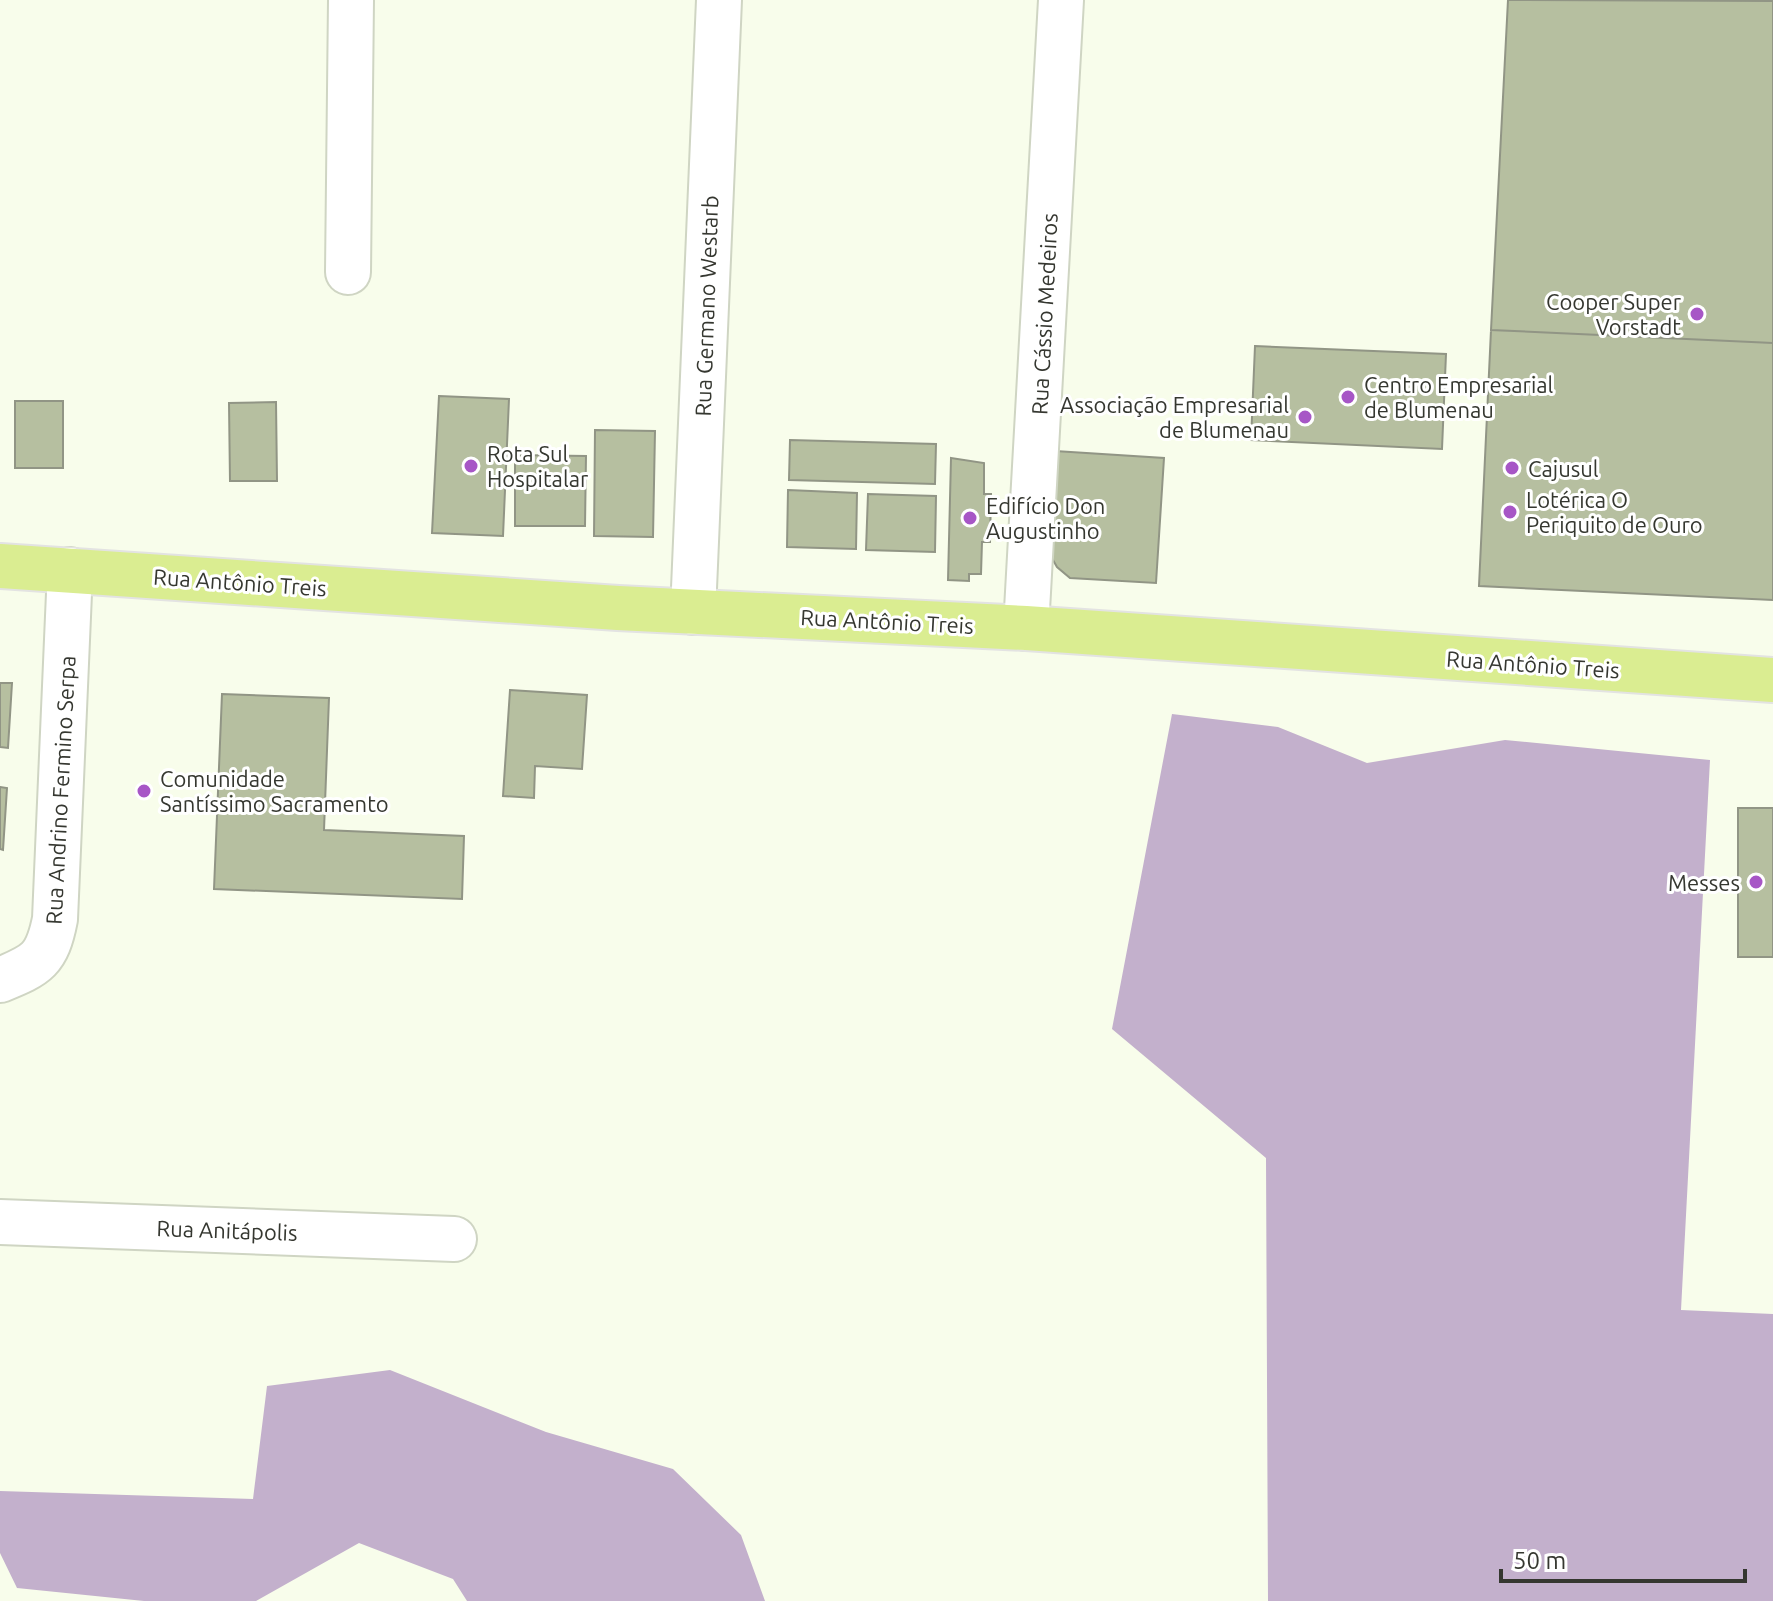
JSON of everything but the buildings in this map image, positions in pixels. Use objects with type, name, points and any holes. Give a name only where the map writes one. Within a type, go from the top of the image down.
[{"type":"main road","name":"Rua Antônio Treis","points":[[0,566],[693,612],[1026,628],[1773,680]]},
{"type":"street","points":[[348,272],[351,0]]},
{"type":"street","name":"Rua Germano Westarb","points":[[693,612],[719,0]]},
{"type":"street","name":"Rua Cássio Medeiros","points":[[1026,628],[1061,0]]},
{"type":"street","name":"Rua Andrino Fermino Serpa","points":[[0,980],[33,967],[50,946],[55,919],[70,570]]},
{"type":"street","name":"Rua Anitápolis","points":[[0,1222],[454,1239]]},
{"type":"shaded area","points":[[1172,714],[1278,727],[1367,763],[1505,740],[1710,760],[1681,1310],[1773,1314],[1773,1601],[1268,1601],[1266,1158],[1112,1029]]},
{"type":"shaded area","points":[[390,1370],[546,1432],[673,1469],[741,1535],[765,1601],[467,1601],[453,1579],[359,1543],[256,1601],[144,1601],[17,1588],[0,1553],[0,1491],[253,1499],[267,1386]]},
{"type":"place","name":"Cooper Super Vorstadt","points":[[1697,314]]},
{"type":"place","name":"Centro Empresarial de Blumenau","points":[[1348,397]]},
{"type":"place","name":"Associação Empresarial de Blumenau","points":[[1305,417]]},
{"type":"place","name":"Rota Sul Hospitalar","points":[[471,466]]},
{"type":"place","name":"Cajusul","points":[[1512,468]]},
{"type":"place","name":"Lotérica O Periquito de Ouro","points":[[1510,512]]},
{"type":"place","name":"Edifício Don Augustinho","points":[[970,518]]},
{"type":"place","name":"Comunidade Santíssimo Sacramento","points":[[144,791]]},
{"type":"place","name":"Messes","points":[[1756,882]]}]
